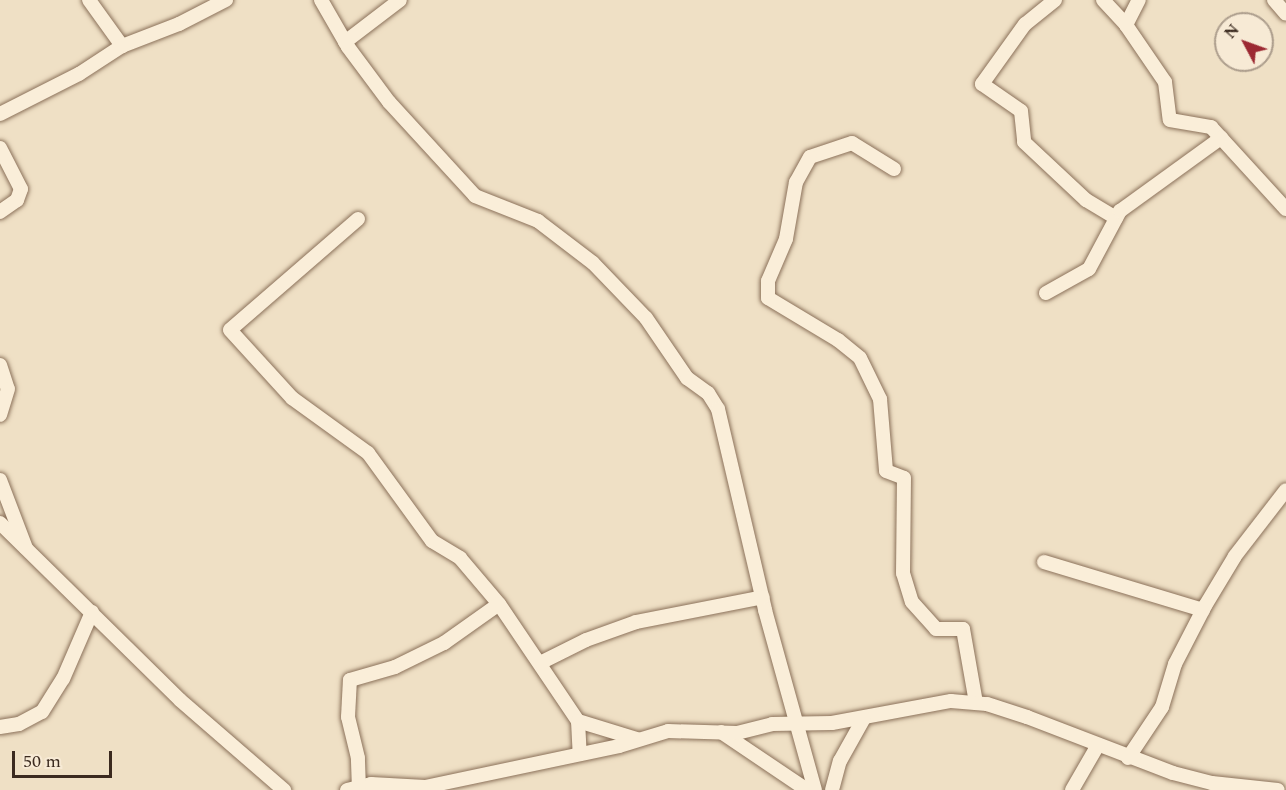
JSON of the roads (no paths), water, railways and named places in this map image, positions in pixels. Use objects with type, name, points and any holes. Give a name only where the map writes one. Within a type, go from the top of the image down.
[{"type":"street","points":[[89,0],[122,46]]},
{"type":"street","points":[[0,114],[80,74],[122,46],[179,24],[226,0]]},
{"type":"street","points":[[321,0],[345,42],[389,102],[475,196],[538,221],[593,263],[646,318],[687,378],[708,393],[718,409],[763,597],[799,722],[815,790]]},
{"type":"street","points":[[345,42],[400,0]]},
{"type":"street","points":[[1055,0],[1025,24],[982,84],[1022,111],[1024,142],[1086,200],[1116,218]]},
{"type":"street","points":[[1103,0],[1126,25],[1165,82],[1170,120],[1211,127],[1285,207]]},
{"type":"street","points":[[1126,25],[1139,0]]},
{"type":"street","points":[[1274,0],[1286,14]]},
{"type":"street","points":[[1046,293],[1089,269],[1120,211],[1221,138]]},
{"type":"street","points":[[894,169],[852,143],[810,157],[796,182],[786,239],[768,281],[768,298],[838,340],[860,358],[880,399],[886,471],[904,478],[903,573],[912,602],[936,629],[963,629],[976,703]]},
{"type":"street","points":[[0,148],[21,189],[17,200],[0,212]]},
{"type":"street","points":[[358,219],[230,330],[292,398],[368,453],[432,541],[460,558],[499,604],[578,721],[580,754]]},
{"type":"street","points":[[0,365],[8,389],[0,415]]},
{"type":"street","points":[[0,480],[27,552]]},
{"type":"street","points":[[1128,758],[1162,707],[1175,664],[1203,610],[1235,556],[1286,490]]},
{"type":"street","points":[[0,524],[180,700],[284,790]]},
{"type":"street","points":[[1044,562],[1203,610]]},
{"type":"street","points":[[540,663],[586,640],[636,622],[763,597]]},
{"type":"street","points":[[499,604],[434,648],[395,667],[350,680],[348,717],[358,758],[355,789],[371,784],[425,787],[580,754],[668,731],[721,732],[799,722],[864,718],[951,701],[976,703],[1027,717],[1128,758],[1212,783],[1278,790]]},
{"type":"street","points":[[0,727],[19,724],[42,712],[63,679],[92,612]]},
{"type":"street","points":[[832,790],[840,761],[864,718]]},
{"type":"street","points":[[578,721],[637,739]]},
{"type":"street","points":[[721,732],[807,790]]},
{"type":"street","points":[[1072,790],[1098,745]]}]
